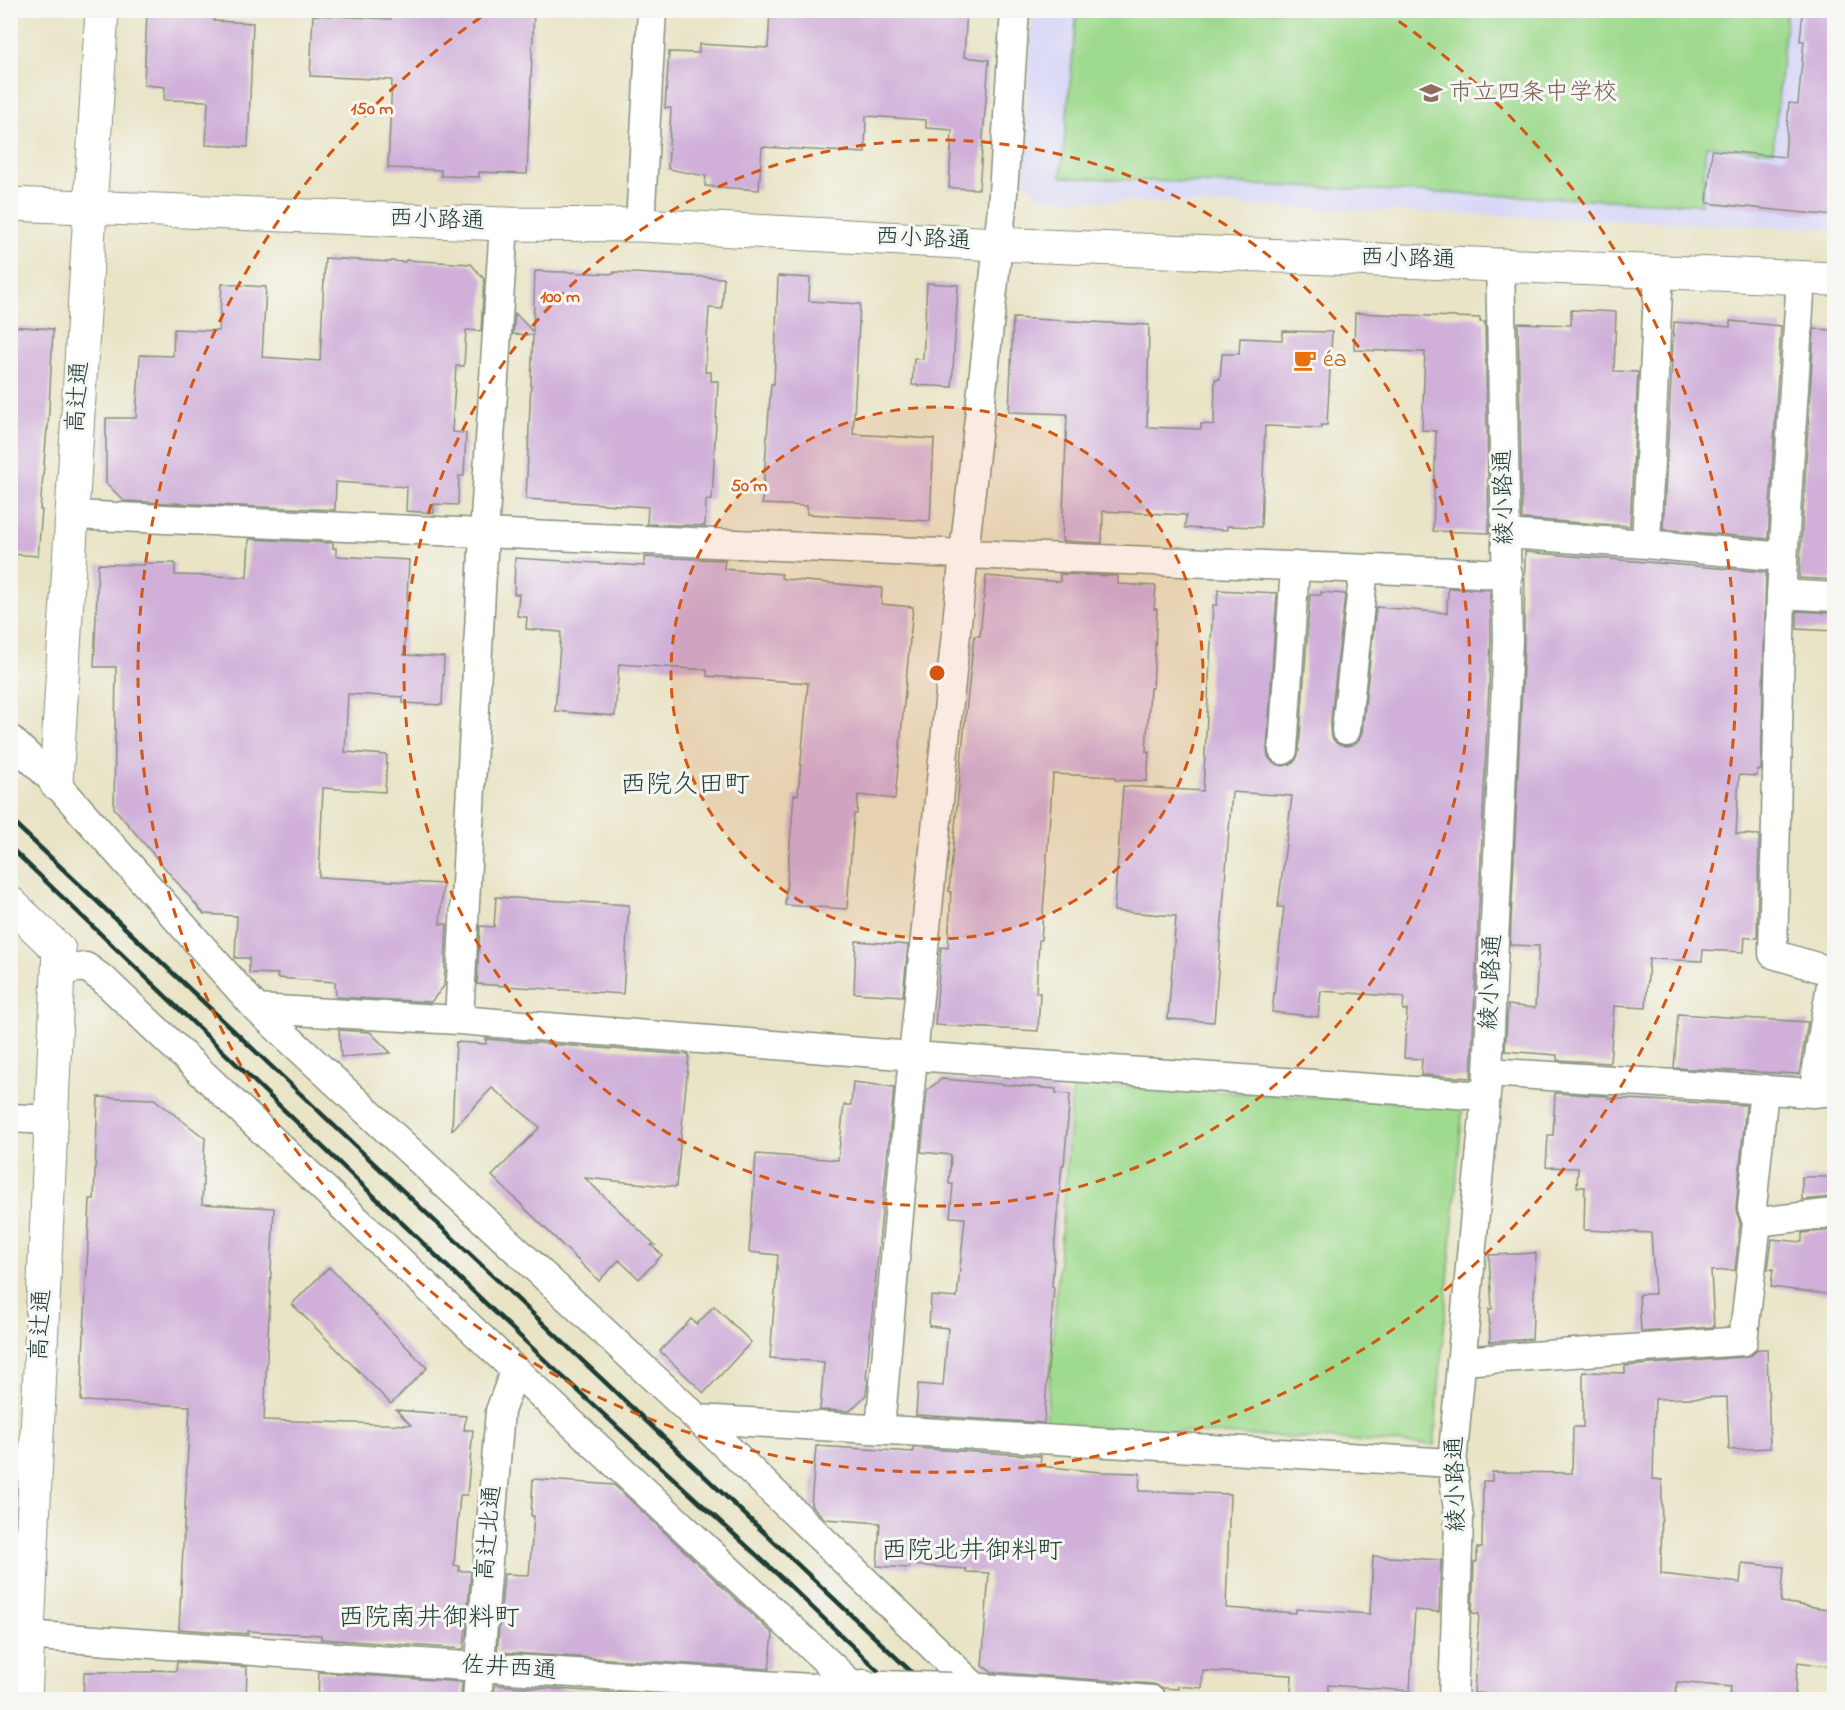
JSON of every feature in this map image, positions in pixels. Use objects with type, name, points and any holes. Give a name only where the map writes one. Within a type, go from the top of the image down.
[{"type":"street","name":"高辻通","points":[[56,783],[102,10]]},
{"type":"street","points":[[640,225],[652,10]]},
{"type":"street","points":[[880,1429],[912,1056],[1002,208],[1015,10]]},
{"type":"street","name":"西小路通","points":[[10,204],[504,224],[640,225],[997,244],[1500,263],[1834,279]]},
{"type":"street","points":[[459,1020],[484,533],[504,224]]},
{"type":"street","name":"綾小路通","points":[[1453,1700],[1459,1518],[1452,1463],[1486,1084],[1509,640],[1500,263]]},
{"type":"street","points":[[1646,544],[1659,270]]},
{"type":"street","points":[[257,1010],[459,1020],[912,1056],[1486,1084],[1824,1092],[1834,972],[1773,954],[1781,594],[1801,278]]},
{"type":"street","points":[[72,515],[964,554],[1508,574]]},
{"type":"street","points":[[1506,534],[1783,557]]},
{"type":"street","points":[[1283,750],[1294,566]]},
{"type":"street","points":[[1346,730],[1364,569]]},
{"type":"street","points":[[1781,594],[1834,597]]},
{"type":"street","points":[[10,739],[56,783],[257,1010],[698,1419],[972,1691]]},
{"type":"street","points":[[10,903],[59,963],[71,969],[86,967],[104,980],[516,1370],[868,1690]]},
{"type":"street","name":"高辻通","points":[[25,1700],[19,1634],[59,963]]},
{"type":"street","points":[[1461,1361],[1743,1341],[1757,1221],[1752,1208],[1764,1089]]},
{"type":"street","points":[[10,1118],[51,1120]]},
{"type":"street","points":[[1757,1221],[1834,1213]]},
{"type":"street","name":"高辻北通","points":[[477,1700],[500,1411],[516,1370]]},
{"type":"street","points":[[698,1419],[1452,1463]]},
{"type":"street","name":"佐井西通","points":[[19,1634],[479,1667],[809,1694],[868,1690],[972,1691],[1152,1700]]},
{"type":"shaded area","name":"市立四条中学校","points":[[1033,11],[1834,11],[1834,229],[1041,198],[1021,175]]},
{"type":"green space","name":"市立四条中学校","points":[[1077,11],[1787,11],[1773,151],[1706,146],[1701,204],[1061,177]]},
{"type":"green space","points":[[1073,1084],[1463,1105],[1434,1445],[1046,1425]]},
{"type":"building","points":[[147,10],[215,10],[214,21],[253,23],[248,147],[206,145],[208,101],[164,100],[165,87],[144,85]]},
{"type":"building","points":[[392,10],[534,10],[527,174],[479,172],[479,177],[441,176],[441,170],[388,168],[392,80],[310,76],[313,15],[391,19]]},
{"type":"building","points":[[770,10],[967,10],[964,57],[989,60],[979,189],[949,188],[952,130],[926,128],[926,120],[866,116],[865,153],[762,147],[759,190],[705,186],[706,176],[668,169],[671,108],[665,108],[669,52],[699,53],[699,44],[768,48]]},
{"type":"building","points":[[1803,10],[1834,10],[1834,216],[1707,203],[1712,150],[1785,157],[1789,103],[1798,104],[1804,41],[1800,41]]},
{"type":"building","points":[[325,258],[471,264],[484,279],[481,331],[466,330],[464,366],[456,366],[452,432],[466,433],[464,476],[459,476],[458,505],[434,504],[434,513],[406,511],[407,487],[336,482],[335,510],[124,501],[106,483],[106,418],[136,418],[140,355],[173,356],[174,329],[219,331],[222,284],[266,287],[262,357],[320,361]]},
{"type":"building","points":[[535,271],[614,274],[614,272],[724,278],[722,309],[709,308],[705,372],[711,372],[711,381],[718,381],[712,500],[706,500],[705,526],[647,524],[648,507],[526,499],[533,335],[513,334],[515,313],[533,332]]},
{"type":"building","points":[[778,276],[810,278],[809,301],[860,304],[853,434],[934,439],[930,521],[807,514],[807,506],[762,504],[771,384],[774,384]]},
{"type":"building","points":[[927,283],[958,285],[952,387],[912,385],[914,358],[923,359]]},
{"type":"building","points":[[1571,310],[1616,312],[1614,371],[1638,372],[1630,526],[1522,519],[1518,323],[1571,325]]},
{"type":"building","points":[[1355,313],[1480,318],[1480,322],[1485,322],[1489,533],[1433,531],[1436,431],[1422,430],[1425,352],[1354,350]]},
{"type":"building","points":[[1013,318],[1149,325],[1147,427],[1201,429],[1201,424],[1214,425],[1215,379],[1220,379],[1222,354],[1239,354],[1240,338],[1282,340],[1283,331],[1332,332],[1327,425],[1321,425],[1321,428],[1265,426],[1261,527],[1227,526],[1227,530],[1185,528],[1186,515],[1103,511],[1102,543],[1062,541],[1067,414],[1009,412]]},
{"type":"building","points":[[1730,321],[1781,326],[1768,539],[1663,529],[1674,322],[1730,327]]},
{"type":"building","points":[[10,326],[53,329],[38,556],[10,554]]},
{"type":"building","points":[[1814,329],[1834,330],[1834,580],[1799,578]]},
{"type":"building","points":[[249,539],[333,543],[336,556],[409,560],[404,655],[444,657],[442,705],[403,703],[403,697],[348,694],[345,752],[387,755],[385,792],[323,788],[319,877],[443,884],[440,924],[447,924],[444,986],[431,1002],[336,997],[335,982],[277,978],[278,974],[249,973],[249,958],[235,958],[237,916],[204,914],[114,808],[116,667],[94,667],[98,564],[175,563],[175,575],[247,577]]},
{"type":"building","points":[[1525,552],[1766,572],[1761,770],[1757,770],[1757,776],[1739,775],[1736,834],[1759,835],[1757,938],[1745,937],[1744,952],[1703,950],[1702,961],[1649,959],[1646,1008],[1614,1006],[1610,1063],[1557,1060],[1557,1055],[1505,1051],[1508,1005],[1535,1008],[1539,946],[1510,945],[1524,641]]},
{"type":"building","points":[[644,557],[725,560],[724,569],[782,574],[781,578],[784,579],[882,588],[881,604],[913,607],[895,799],[858,795],[857,814],[854,814],[847,909],[785,905],[794,795],[798,795],[808,683],[707,676],[707,670],[619,664],[615,716],[555,711],[561,632],[526,629],[527,617],[517,616],[519,594],[514,594],[515,558],[644,566]]},
{"type":"building","points":[[1060,574],[1118,576],[1118,584],[1156,586],[1153,688],[1150,688],[1146,752],[1149,752],[1147,781],[1053,774],[1041,940],[1039,940],[1036,993],[1040,993],[1038,1031],[935,1025],[941,947],[948,948],[951,892],[949,891],[974,636],[980,636],[986,576],[1060,582]]},
{"type":"building","points":[[1448,588],[1490,590],[1491,640],[1471,1078],[1421,1075],[1422,1059],[1404,1058],[1407,1010],[1403,1010],[1404,997],[1321,991],[1318,1017],[1272,1012],[1284,907],[1278,907],[1292,796],[1232,792],[1214,1022],[1168,1019],[1176,916],[1114,911],[1123,786],[1203,791],[1213,605],[1217,605],[1218,590],[1277,593],[1267,749],[1268,757],[1273,763],[1283,766],[1296,760],[1299,751],[1310,595],[1321,595],[1321,592],[1345,594],[1330,728],[1331,736],[1336,743],[1345,746],[1353,745],[1359,740],[1362,732],[1376,607],[1447,613]]},
{"type":"building","points":[[1797,611],[1834,613],[1834,631],[1797,629]]},
{"type":"building","points":[[496,897],[629,905],[623,994],[477,984],[480,926],[494,927]]},
{"type":"building","points":[[856,941],[908,945],[903,996],[854,993]]},
{"type":"building","points":[[1678,1014],[1808,1022],[1799,1074],[1674,1068]]},
{"type":"building","points":[[339,1030],[370,1032],[391,1053],[341,1057]]},
{"type":"building","points":[[486,1039],[689,1055],[676,1187],[585,1178],[655,1245],[651,1245],[662,1255],[639,1279],[619,1260],[599,1281],[492,1176],[540,1127],[492,1088],[452,1130],[456,1042],[486,1044]]},
{"type":"building","points":[[942,1079],[1056,1089],[1056,1093],[1070,1094],[1056,1227],[1044,1423],[916,1415],[918,1384],[943,1386],[948,1328],[929,1326],[931,1296],[957,1298],[965,1218],[950,1217],[953,1184],[949,1184],[951,1155],[921,1152],[927,1090]]},
{"type":"building","points":[[853,1082],[894,1087],[866,1379],[868,1380],[866,1395],[850,1411],[820,1410],[824,1362],[770,1358],[778,1255],[749,1252],[756,1154],[838,1160],[844,1105],[851,1105]]},
{"type":"building","points":[[1555,1093],[1746,1105],[1736,1206],[1740,1224],[1735,1270],[1711,1271],[1714,1327],[1641,1332],[1639,1294],[1655,1294],[1651,1233],[1584,1230],[1585,1187],[1577,1187],[1578,1168],[1546,1167],[1548,1135],[1553,1135]]},
{"type":"building","points":[[98,1097],[154,1099],[205,1138],[202,1204],[274,1208],[264,1420],[411,1425],[396,1410],[466,1416],[464,1430],[473,1430],[467,1495],[460,1495],[454,1565],[459,1566],[459,1571],[471,1571],[464,1649],[321,1639],[321,1635],[248,1631],[248,1634],[179,1629],[190,1406],[81,1401],[90,1199],[94,1199]]},
{"type":"building","points":[[1802,1177],[1834,1177],[1834,1197],[1802,1200]]},
{"type":"building","points":[[1834,1230],[1834,1295],[1771,1287],[1773,1269],[1768,1269],[1772,1239],[1802,1242],[1802,1233]]},
{"type":"building","points":[[1536,1253],[1532,1339],[1490,1342],[1489,1309],[1492,1309],[1489,1255]]},
{"type":"building","points":[[329,1267],[427,1368],[391,1404],[292,1304]]},
{"type":"building","points":[[714,1306],[751,1342],[704,1393],[660,1351],[691,1319],[697,1324]]},
{"type":"building","points":[[1757,1349],[1767,1349],[1770,1448],[1729,1450],[1727,1397],[1655,1399],[1653,1479],[1662,1480],[1661,1574],[1740,1583],[1742,1563],[1784,1567],[1781,1602],[1834,1610],[1834,1667],[1798,1662],[1794,1700],[1729,1700],[1731,1687],[1677,1682],[1675,1700],[1495,1700],[1496,1694],[1474,1693],[1479,1614],[1472,1613],[1474,1562],[1477,1562],[1477,1548],[1482,1548],[1483,1481],[1492,1481],[1492,1472],[1572,1473],[1573,1427],[1583,1427],[1583,1372],[1625,1373],[1625,1366],[1744,1357],[1752,1355]]},
{"type":"building","points":[[816,1446],[913,1452],[913,1448],[1041,1456],[1040,1466],[1140,1473],[1139,1491],[1230,1494],[1226,1608],[1296,1613],[1296,1609],[1370,1614],[1373,1556],[1441,1560],[1439,1612],[1415,1610],[1410,1691],[1328,1685],[1328,1695],[1291,1692],[1292,1675],[1203,1671],[1202,1688],[1178,1686],[1178,1689],[1163,1688],[1153,1684],[992,1672],[982,1666],[989,1573],[910,1565],[909,1568],[877,1566],[880,1523],[825,1519],[811,1505]]},
{"type":"building","points":[[533,1479],[614,1485],[773,1634],[769,1669],[497,1652],[504,1574],[529,1575],[534,1516],[531,1516]]},
{"type":"building","points":[[177,1662],[247,1667],[246,1700],[83,1700],[84,1672],[176,1671]]},
{"type":"building","points":[[319,1672],[462,1682],[461,1700],[318,1700]]},
{"type":"building","points":[[495,1685],[731,1700],[494,1700]]},
{"type":"railway","points":[[10,819],[941,1700]]},
{"type":"railway","points":[[10,847],[550,1365],[787,1583],[908,1700]]},
{"type":"place","name":"市立四条中学校","points":[[1431,93]]},
{"type":"place","name":"éa","points":[[1305,360]]},
{"type":"district","name":"西院久田町","points":[[685,786]]},
{"type":"district","name":"西院北井御料町","points":[[972,1552]]},
{"type":"district","name":"西院南井御料町","points":[[429,1619]]}]
